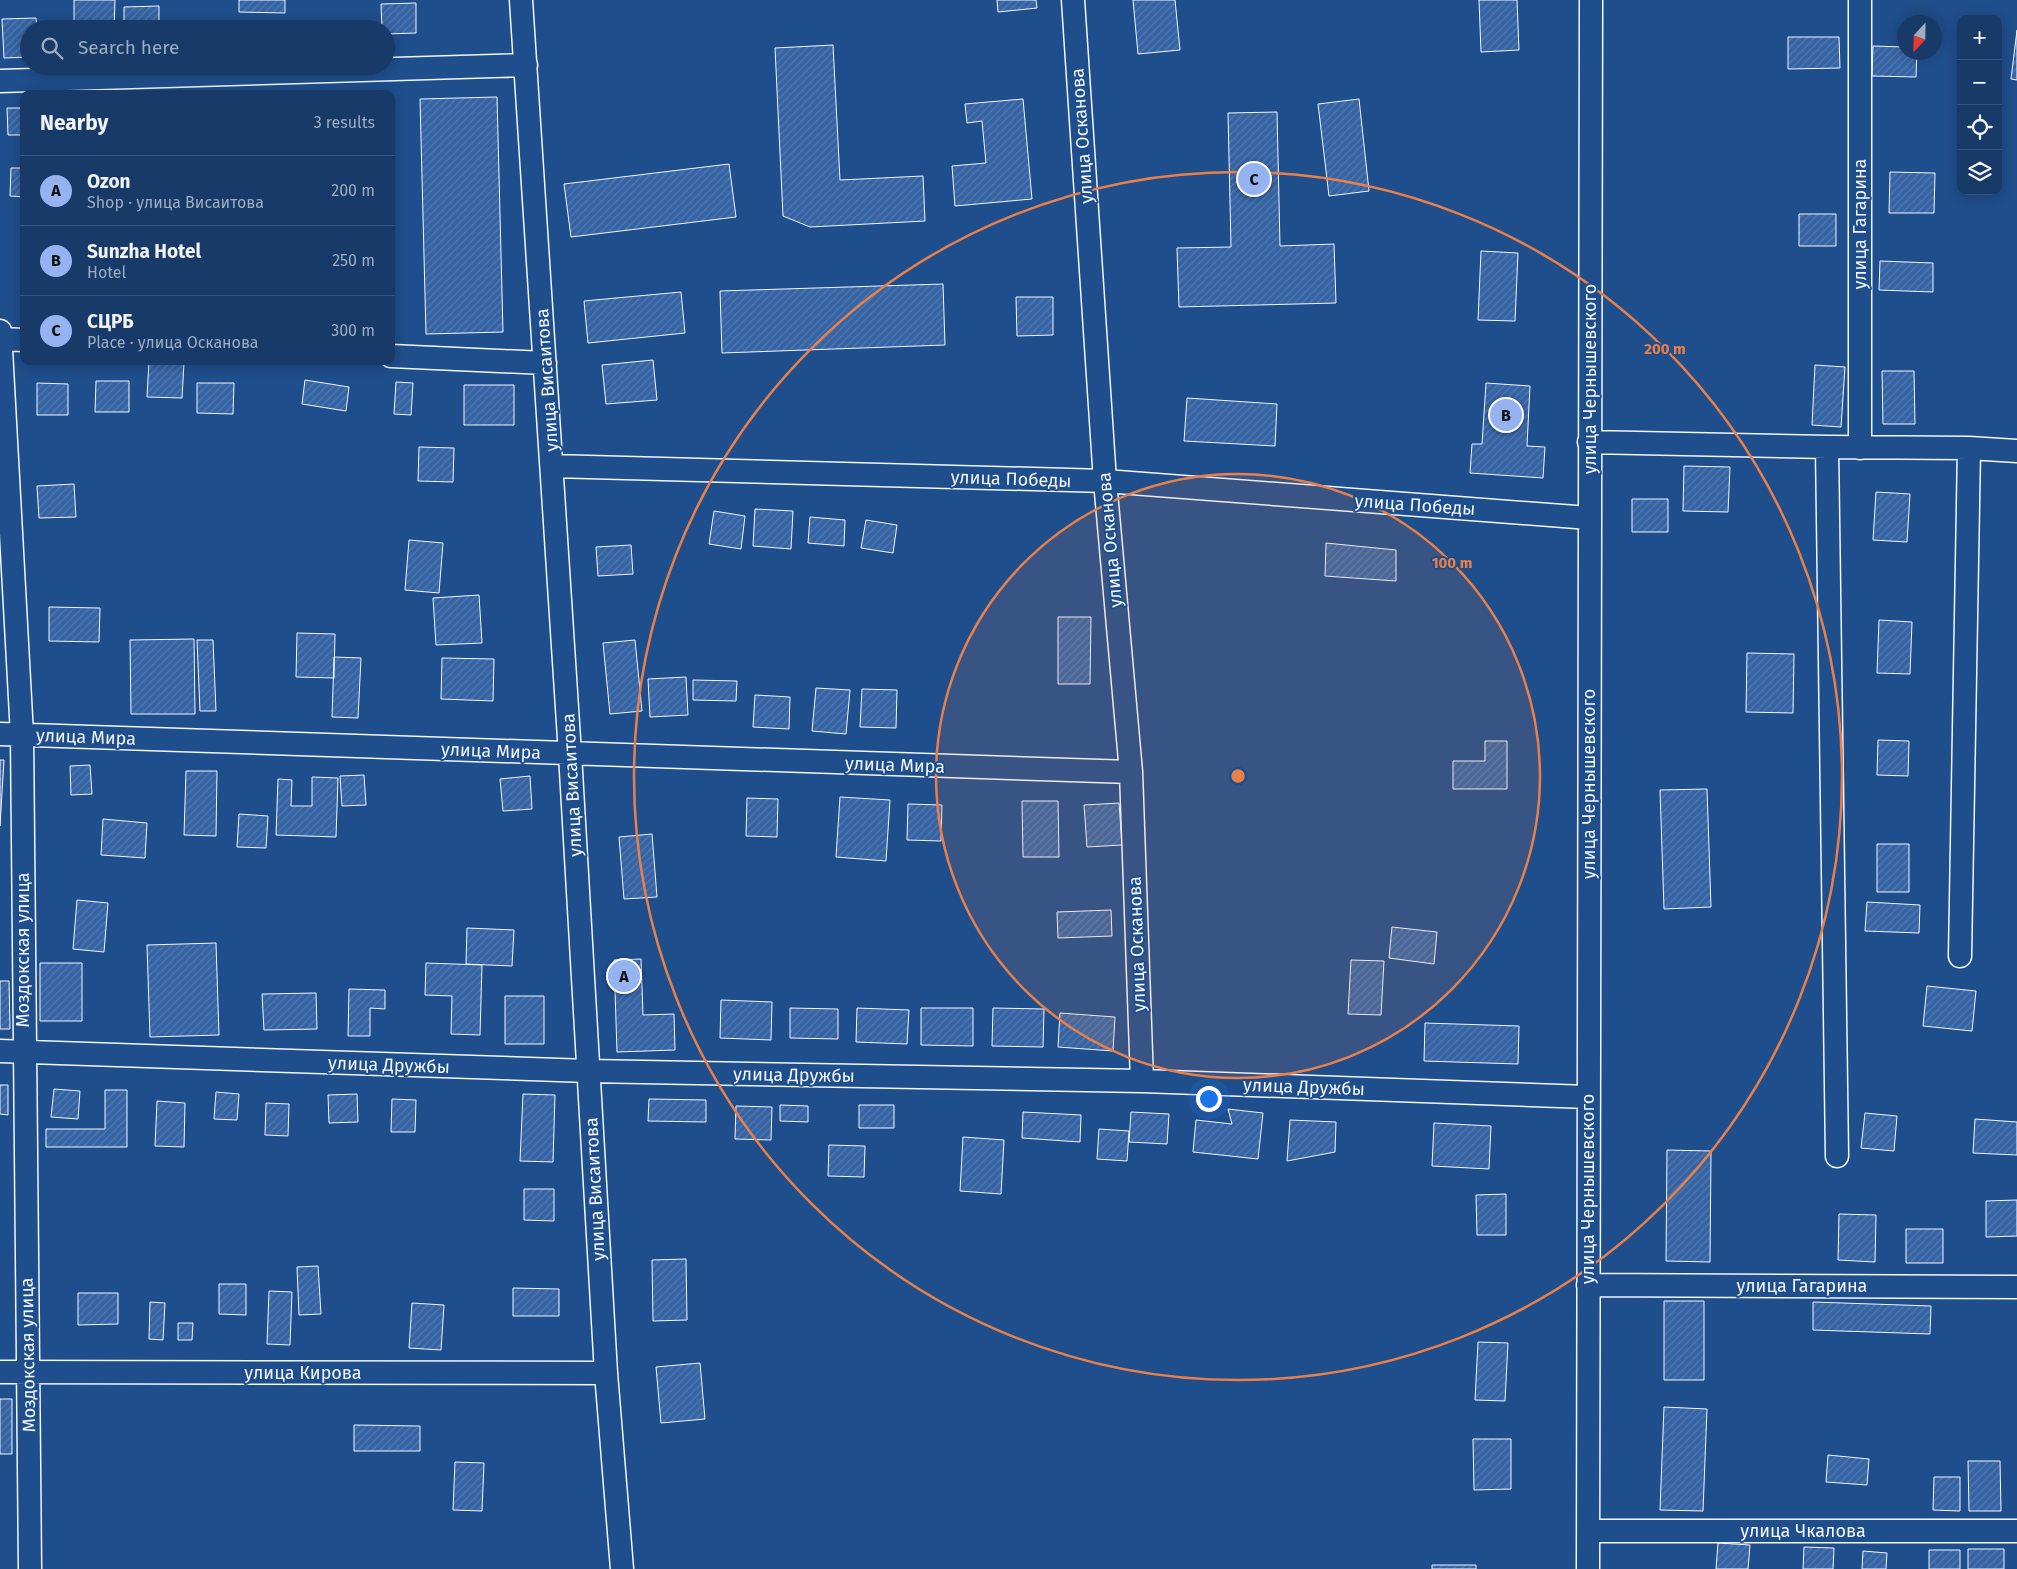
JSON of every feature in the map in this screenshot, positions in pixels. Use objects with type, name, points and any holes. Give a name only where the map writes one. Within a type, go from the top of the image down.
[{"type":"street","name":"улица Висаитова","points":[[521,0],[570,754],[606,1373],[622,1569]]},
{"type":"street","name":"улица Осканова","points":[[1073,0],[1105,481],[1131,772],[1142,1081]]},
{"type":"street","name":"улица Чернышевского","points":[[1588,1569],[1591,0]]},
{"type":"street","name":"улица Гагарина","points":[[1860,0],[1860,448]]},
{"type":"street","points":[[395,69],[526,65]]},
{"type":"street","points":[[0,81],[197,75]]},
{"type":"street","name":"Моздокская улица","points":[[0,331],[11,734],[24,1052],[30,1569]]},
{"type":"street","points":[[0,339],[20,340]]},
{"type":"street","points":[[395,356],[545,363]]},
{"type":"street","points":[[1589,442],[1827,448],[1969,448],[2017,451]]},
{"type":"street","points":[[1827,448],[1838,1156]]},
{"type":"street","points":[[1960,956],[1969,448]]},
{"type":"street","name":"улица Победы","points":[[552,466],[1105,481],[1589,518]]},
{"type":"street","name":"улица Мира","points":[[11,734],[1131,772]]},
{"type":"street","name":"улица Дружбы","points":[[0,1051],[588,1071],[1142,1081],[1588,1096]]},
{"type":"street","name":"улица Гагарина","points":[[1588,1285],[2017,1287]]},
{"type":"street","name":"улица Кирова","points":[[0,1372],[606,1373]]},
{"type":"street","name":"улица Чкалова","points":[[1588,1531],[2017,1531]]},
{"type":"building","points":[[74,0],[115,0],[114,20],[74,20]]},
{"type":"building","points":[[239,0],[285,0],[285,13],[239,12]]},
{"type":"building","points":[[997,0],[1036,0],[1037,8],[998,12]]},
{"type":"building","points":[[1133,0],[1175,0],[1180,50],[1138,54]]},
{"type":"building","points":[[1479,0],[1517,0],[1519,50],[1481,52]]},
{"type":"building","points":[[416,3],[416,33],[395,34],[395,20],[382,20],[381,4]]},
{"type":"building","points":[[159,6],[159,20],[124,20],[124,7]]},
{"type":"building","points":[[36,18],[36,20],[20,20],[20,57],[4,58],[2,19]]},
{"type":"building","points":[[2017,30],[2017,80],[2011,79]]},
{"type":"building","points":[[1788,37],[1839,37],[1840,68],[1788,69]]},
{"type":"building","points":[[833,45],[840,180],[923,176],[925,221],[810,227],[783,216],[775,48]]},
{"type":"building","points":[[1873,46],[1897,47],[1897,60],[1917,60],[1916,77],[1872,76]]},
{"type":"building","points":[[497,97],[503,332],[426,334],[420,99]]},
{"type":"building","points":[[1023,99],[1032,199],[955,206],[952,166],[986,163],[982,121],[967,123],[965,104]]},
{"type":"building","points":[[1359,99],[1369,191],[1329,196],[1318,104]]},
{"type":"building","points":[[7,108],[20,108],[20,135],[8,135]]},
{"type":"building","points":[[1277,112],[1280,246],[1334,244],[1336,303],[1179,307],[1177,248],[1231,247],[1228,113]]},
{"type":"building","points":[[729,164],[736,217],[571,237],[564,184]]},
{"type":"building","points":[[11,168],[20,168],[20,197],[10,196]]},
{"type":"building","points":[[1890,172],[1935,173],[1934,213],[1889,213]]},
{"type":"building","points":[[1799,214],[1836,214],[1836,246],[1799,246]]},
{"type":"building","points":[[1481,251],[1518,253],[1515,321],[1478,320]]},
{"type":"building","points":[[1880,261],[1933,263],[1933,292],[1879,290]]},
{"type":"building","points":[[943,284],[945,345],[722,353],[720,291]]},
{"type":"building","points":[[681,292],[685,333],[588,343],[584,301]]},
{"type":"building","points":[[1016,297],[1053,297],[1053,335],[1017,336]]},
{"type":"building","points":[[653,360],[657,400],[606,404],[602,365]]},
{"type":"building","points":[[149,365],[184,365],[182,398],[147,397]]},
{"type":"building","points":[[1815,365],[1845,367],[1841,427],[1812,425]]},
{"type":"building","points":[[1882,371],[1914,371],[1915,424],[1883,424]]},
{"type":"building","points":[[305,380],[349,387],[346,411],[302,404]]},
{"type":"building","points":[[96,381],[129,381],[129,412],[95,412]]},
{"type":"building","points":[[396,382],[413,383],[411,415],[394,414]]},
{"type":"building","points":[[37,383],[68,384],[68,415],[37,415]]},
{"type":"building","points":[[197,383],[234,383],[233,414],[197,413]]},
{"type":"building","points":[[1486,383],[1530,386],[1527,446],[1545,447],[1543,478],[1470,473],[1472,444],[1482,444]]},
{"type":"building","points":[[464,385],[514,385],[514,425],[464,425]]},
{"type":"building","points":[[1187,398],[1277,404],[1275,446],[1184,441]]},
{"type":"building","points":[[419,447],[454,448],[453,482],[418,481]]},
{"type":"building","points":[[1684,466],[1730,467],[1728,512],[1683,511]]},
{"type":"building","points":[[74,484],[76,517],[39,518],[37,486]]},
{"type":"building","points":[[1876,492],[1910,494],[1907,542],[1873,540]]},
{"type":"building","points":[[1632,499],[1668,499],[1668,532],[1632,532]]},
{"type":"building","points":[[755,509],[793,511],[791,549],[753,546]]},
{"type":"building","points":[[714,511],[745,516],[741,549],[709,544]]},
{"type":"building","points":[[810,517],[845,520],[844,546],[808,543]]},
{"type":"building","points":[[866,520],[897,525],[893,553],[861,548]]},
{"type":"building","points":[[409,540],[443,543],[439,593],[405,590]]},
{"type":"building","points":[[1326,543],[1396,550],[1396,581],[1325,576]]},
{"type":"building","points":[[631,545],[633,574],[598,576],[596,547]]},
{"type":"building","points":[[479,595],[482,643],[436,645],[433,598]]},
{"type":"building","points":[[49,607],[100,608],[99,642],[49,641]]},
{"type":"building","points":[[1058,617],[1091,617],[1090,684],[1058,684]]},
{"type":"building","points":[[1879,620],[1912,622],[1910,674],[1877,673]]},
{"type":"building","points":[[297,633],[335,634],[334,678],[296,677]]},
{"type":"building","points":[[194,639],[195,714],[131,714],[130,640]]},
{"type":"building","points":[[197,640],[213,640],[216,711],[200,711]]},
{"type":"building","points":[[635,640],[642,711],[610,714],[603,643]]},
{"type":"building","points":[[1747,653],[1794,654],[1793,713],[1746,712]]},
{"type":"building","points":[[334,657],[361,658],[358,718],[332,717]]},
{"type":"building","points":[[442,658],[494,659],[493,701],[441,699]]},
{"type":"building","points":[[686,677],[688,715],[650,717],[648,679]]},
{"type":"building","points":[[693,680],[737,681],[736,701],[693,700]]},
{"type":"building","points":[[816,688],[850,690],[846,734],[812,731]]},
{"type":"building","points":[[862,689],[897,690],[896,728],[860,727]]},
{"type":"building","points":[[755,695],[790,697],[789,729],[753,727]]},
{"type":"building","points":[[1878,740],[1909,741],[1908,776],[1877,775]]},
{"type":"building","points":[[1485,741],[1507,741],[1507,789],[1453,789],[1453,761],[1485,761]]},
{"type":"building","points":[[0,760],[4,760],[0,826]]},
{"type":"building","points":[[90,765],[92,794],[71,795],[70,766]]},
{"type":"building","points":[[186,771],[217,771],[216,836],[184,835]]},
{"type":"building","points":[[364,775],[366,805],[342,806],[340,776]]},
{"type":"building","points":[[530,776],[532,809],[503,811],[500,779]]},
{"type":"building","points":[[312,777],[338,778],[336,837],[276,835],[278,779],[292,780],[291,806],[312,806]]},
{"type":"building","points":[[1707,789],[1711,907],[1664,909],[1660,790]]},
{"type":"building","points":[[840,797],[890,800],[886,861],[836,857]]},
{"type":"building","points":[[747,798],[778,799],[777,837],[746,836]]},
{"type":"building","points":[[1022,801],[1058,801],[1059,857],[1023,857]]},
{"type":"building","points":[[1119,803],[1122,845],[1087,847],[1084,805]]},
{"type":"building","points":[[908,804],[942,805],[941,841],[907,840]]},
{"type":"building","points":[[239,814],[268,816],[266,848],[237,847]]},
{"type":"building","points":[[103,819],[147,823],[145,858],[101,855]]},
{"type":"building","points":[[652,834],[657,897],[624,899],[619,837]]},
{"type":"building","points":[[1877,844],[1909,844],[1909,892],[1877,892]]},
{"type":"building","points":[[77,900],[108,903],[104,952],[73,949]]},
{"type":"building","points":[[1867,902],[1920,905],[1919,933],[1865,931]]},
{"type":"building","points":[[1111,910],[1112,936],[1058,938],[1057,912]]},
{"type":"building","points":[[1392,927],[1437,932],[1434,964],[1389,958]]},
{"type":"building","points":[[467,928],[514,930],[512,966],[466,964]]},
{"type":"building","points":[[216,943],[219,1035],[150,1037],[147,945]]},
{"type":"building","points":[[641,959],[643,1015],[674,1014],[675,1050],[617,1052],[614,960]]},
{"type":"building","points":[[1351,960],[1384,961],[1381,1015],[1348,1014]]},
{"type":"building","points":[[40,963],[82,963],[82,1021],[40,1021]]},
{"type":"building","points":[[426,963],[482,965],[480,1035],[451,1034],[452,996],[425,995]]},
{"type":"building","points":[[0,981],[9,981],[10,1029],[0,1029]]},
{"type":"building","points":[[1927,986],[1976,991],[1972,1031],[1923,1026]]},
{"type":"building","points":[[349,989],[385,990],[385,1009],[370,1008],[370,1036],[348,1036]]},
{"type":"building","points":[[316,993],[317,1029],[264,1030],[262,994]]},
{"type":"building","points":[[505,996],[544,996],[544,1044],[505,1044]]},
{"type":"building","points":[[721,1000],[772,1002],[771,1040],[720,1038]]},
{"type":"building","points":[[790,1008],[838,1009],[838,1039],[790,1038]]},
{"type":"building","points":[[857,1008],[909,1010],[907,1044],[856,1042]]},
{"type":"building","points":[[921,1008],[973,1008],[973,1046],[921,1045]]},
{"type":"building","points":[[993,1008],[1044,1009],[1043,1047],[992,1046]]},
{"type":"building","points":[[1060,1013],[1115,1017],[1113,1051],[1058,1047]]},
{"type":"building","points":[[1425,1023],[1519,1026],[1518,1064],[1424,1061]]},
{"type":"building","points":[[0,1085],[8,1085],[8,1115],[0,1114]]},
{"type":"building","points":[[54,1089],[80,1091],[78,1119],[51,1117]]},
{"type":"building","points":[[105,1090],[127,1090],[127,1147],[46,1147],[46,1129],[105,1129]]},
{"type":"building","points":[[216,1092],[239,1094],[237,1120],[214,1119]]},
{"type":"building","points":[[357,1094],[358,1122],[329,1123],[328,1095]]},
{"type":"building","points":[[523,1094],[555,1095],[553,1162],[520,1161]]},
{"type":"building","points":[[392,1099],[416,1100],[415,1132],[391,1132]]},
{"type":"building","points":[[649,1099],[706,1100],[706,1122],[648,1121]]},
{"type":"building","points":[[157,1101],[185,1103],[184,1147],[155,1146]]},
{"type":"building","points":[[266,1103],[289,1104],[288,1136],[265,1135]]},
{"type":"building","points":[[780,1105],[808,1106],[808,1122],[780,1121]]},
{"type":"building","points":[[859,1105],[894,1105],[894,1128],[859,1128]]},
{"type":"building","points":[[736,1106],[772,1107],[771,1140],[735,1139]]},
{"type":"building","points":[[1228,1109],[1263,1113],[1258,1159],[1193,1152],[1196,1120],[1232,1124]]},
{"type":"building","points":[[1023,1112],[1081,1115],[1080,1142],[1022,1138]]},
{"type":"building","points":[[1131,1112],[1169,1114],[1167,1144],[1129,1142]]},
{"type":"building","points":[[1865,1113],[1897,1116],[1894,1151],[1861,1148]]},
{"type":"building","points":[[1975,1119],[2017,1122],[2017,1155],[1973,1153]]},
{"type":"building","points":[[1290,1120],[1336,1122],[1335,1152],[1287,1161]]},
{"type":"building","points":[[1434,1123],[1491,1126],[1489,1169],[1432,1166]]},
{"type":"building","points":[[1099,1129],[1129,1131],[1127,1161],[1097,1159]]},
{"type":"building","points":[[963,1137],[1004,1140],[1001,1194],[960,1191]]},
{"type":"building","points":[[829,1145],[865,1146],[864,1177],[828,1176]]},
{"type":"building","points":[[1667,1150],[1711,1151],[1710,1262],[1666,1261]]},
{"type":"building","points":[[524,1189],[554,1189],[554,1221],[524,1220]]},
{"type":"building","points":[[1506,1194],[1506,1235],[1477,1235],[1476,1195]]},
{"type":"building","points":[[2017,1200],[2017,1236],[1986,1237],[1986,1201]]},
{"type":"building","points":[[1839,1214],[1876,1215],[1875,1262],[1838,1260]]},
{"type":"building","points":[[1906,1229],[1943,1229],[1943,1263],[1906,1263]]},
{"type":"building","points":[[686,1259],[687,1320],[653,1321],[652,1260]]},
{"type":"building","points":[[318,1266],[321,1314],[299,1315],[297,1267]]},
{"type":"building","points":[[219,1284],[246,1284],[246,1315],[219,1314]]},
{"type":"building","points":[[513,1288],[559,1289],[559,1316],[513,1316]]},
{"type":"building","points":[[269,1291],[292,1292],[290,1345],[267,1344]]},
{"type":"building","points":[[78,1293],[118,1293],[118,1324],[78,1325]]},
{"type":"building","points":[[1664,1301],[1704,1301],[1704,1380],[1664,1380]]},
{"type":"building","points":[[150,1302],[165,1303],[163,1340],[149,1339]]},
{"type":"building","points":[[1813,1302],[1931,1306],[1930,1334],[1813,1330]]},
{"type":"building","points":[[412,1303],[444,1305],[441,1350],[409,1348]]},
{"type":"building","points":[[178,1323],[193,1323],[192,1340],[178,1340]]},
{"type":"building","points":[[1478,1342],[1508,1343],[1505,1401],[1475,1400]]},
{"type":"building","points":[[700,1363],[705,1419],[661,1423],[656,1367]]},
{"type":"building","points":[[0,1399],[12,1399],[12,1454],[0,1454]]},
{"type":"building","points":[[1664,1407],[1707,1409],[1703,1511],[1660,1510]]},
{"type":"building","points":[[354,1425],[420,1426],[420,1451],[354,1451]]},
{"type":"building","points":[[1473,1439],[1511,1439],[1511,1489],[1474,1490]]},
{"type":"building","points":[[1828,1455],[1869,1459],[1867,1485],[1826,1482]]},
{"type":"building","points":[[1968,1461],[2000,1461],[2001,1511],[1969,1511]]},
{"type":"building","points":[[455,1462],[484,1463],[482,1511],[453,1510]]},
{"type":"building","points":[[1934,1477],[1960,1477],[1960,1511],[1933,1510]]},
{"type":"building","points":[[1718,1543],[1750,1545],[1748,1569],[1716,1569]]},
{"type":"building","points":[[1804,1547],[1834,1548],[1833,1569],[1803,1569]]},
{"type":"building","points":[[1968,1549],[2004,1549],[2004,1569],[1968,1569]]},
{"type":"building","points":[[1929,1550],[1960,1550],[1960,1569],[1929,1569]]},
{"type":"building","points":[[1863,1551],[1887,1553],[1886,1569],[1862,1569]]},
{"type":"building","points":[[1432,1565],[1476,1565],[1476,1569],[1432,1569]]},
{"type":"place","name":"СЦРБ","points":[[1254,179]]},
{"type":"place","name":"Sunzha Hotel","points":[[1506,415]]},
{"type":"place","name":"Ozon","points":[[624,976]]}]
